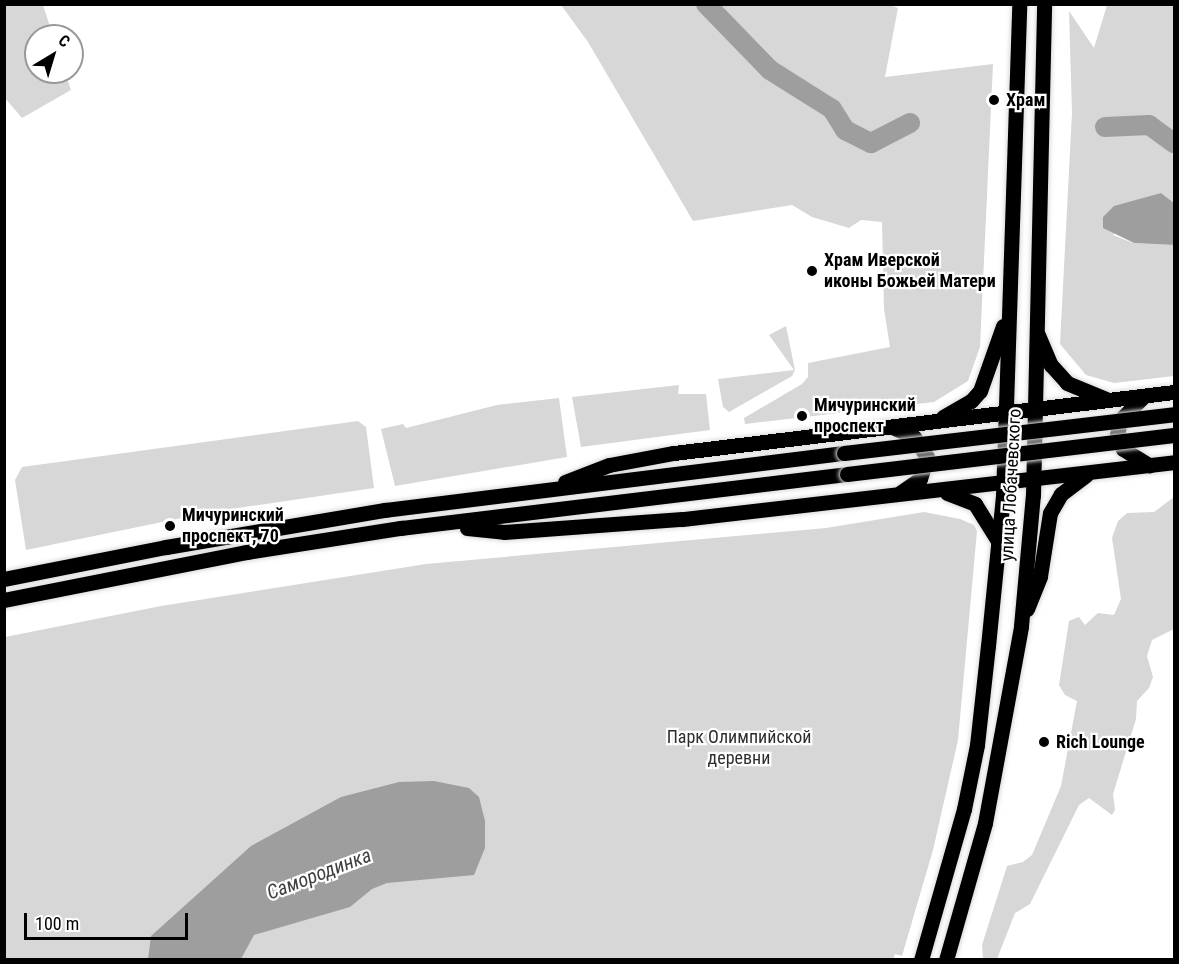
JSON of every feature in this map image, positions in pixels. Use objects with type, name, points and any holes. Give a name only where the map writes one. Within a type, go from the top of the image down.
[{"type":"main road","name":"улица Лобачевского","points":[[921,960],[956,838],[976,745],[998,541],[1003,481],[1019,4]]},
{"type":"main road","name":"улица Лобачевского","points":[[946,960],[986,823],[1021,626],[1034,477],[1044,4]]},
{"type":"main road","points":[[936,421],[971,401],[983,385],[1008,306]]},
{"type":"main road","points":[[1036,329],[1051,366],[1067,383],[1112,401]]},
{"type":"main road","points":[[543,491],[609,465],[641,459],[1174,392]]},
{"type":"main road","points":[[1144,396],[1120,420],[1117,435],[1123,449],[1149,465]]},
{"type":"main road","points":[[4,579],[243,533],[543,491],[1174,414]]},
{"type":"main road","points":[[890,427],[914,437],[927,457],[920,479],[898,494]]},
{"type":"main road","points":[[4,600],[256,551],[401,528],[447,525],[1174,435]]},
{"type":"main road","points":[[447,525],[504,532],[683,519],[1174,462]]},
{"type":"main road","points":[[1021,626],[1041,576],[1050,513],[1070,484],[1091,473]]},
{"type":"main road","points":[[923,492],[958,494],[969,499],[987,520],[998,541]]},
{"type":"green space","points":[[4,5],[43,5],[49,24],[24,24],[24,84],[69,84],[71,90],[22,118],[5,98]]},
{"type":"green space","points":[[561,5],[890,5],[898,8],[885,77],[993,64],[980,347],[968,381],[934,402],[745,424],[744,418],[802,384],[808,377],[808,363],[890,347],[884,309],[882,222],[861,220],[849,228],[812,217],[792,205],[693,221],[588,42]]},
{"type":"green space","points":[[1107,5],[1174,5],[1174,203],[1161,193],[1139,200],[1113,235],[1133,243],[1174,245],[1174,376],[1114,383],[1086,375],[1060,344],[1072,113],[1069,11],[1094,48]]},
{"type":"green space","points":[[786,326],[795,370],[792,376],[729,412],[723,407],[718,379],[794,370],[769,335]]},
{"type":"green space","points":[[679,385],[678,394],[706,394],[710,430],[581,447],[572,397]]},
{"type":"green space","points":[[559,398],[567,457],[395,486],[381,429],[403,424],[406,428],[497,405]]},
{"type":"green space","points":[[358,421],[366,427],[374,488],[211,512],[26,550],[15,480],[22,467]]},
{"type":"green space","points":[[1174,497],[1174,629],[1152,640],[1147,656],[1153,677],[1149,688],[1137,701],[1136,719],[1113,794],[1115,810],[1112,815],[1089,798],[1079,805],[1030,904],[1015,913],[997,959],[983,959],[982,945],[1007,866],[1023,862],[1032,855],[1061,786],[1077,701],[1065,695],[1059,685],[1069,621],[1079,617],[1085,625],[1098,613],[1114,615],[1121,599],[1112,538],[1118,521],[1127,513],[1154,512]]},
{"type":"green space","name":"Парк Олимпийской деревни","points":[[924,512],[960,519],[974,525],[977,531],[958,740],[933,850],[902,956],[895,954],[893,960],[5,959],[5,637],[161,606],[426,564],[826,528]]},
{"type":"water","points":[[1161,193],[1174,203],[1174,245],[1134,243],[1103,228],[1103,217],[1114,206]]},
{"type":"water","name":"Самородинка","points":[[434,781],[469,788],[479,797],[485,821],[485,848],[474,875],[387,883],[372,889],[350,907],[254,935],[241,959],[148,959],[151,936],[251,846],[341,797],[399,782]]},
{"type":"waterway","points":[[706,4],[770,70],[832,109],[845,130],[871,143],[910,123]]},
{"type":"waterway","points":[[1105,127],[1149,125],[1174,143]]},
{"type":"place","name":"Храм","points":[[994,100]]},
{"type":"place","name":"Храм Иверской иконы Божьей Матери","points":[[812,271]]},
{"type":"place","name":"Мичуринский проспект","points":[[802,416]]},
{"type":"place","name":"Мичуринский проспект, 70","points":[[170,526]]},
{"type":"place","name":"Rich Lounge","points":[[1044,742]]}]
